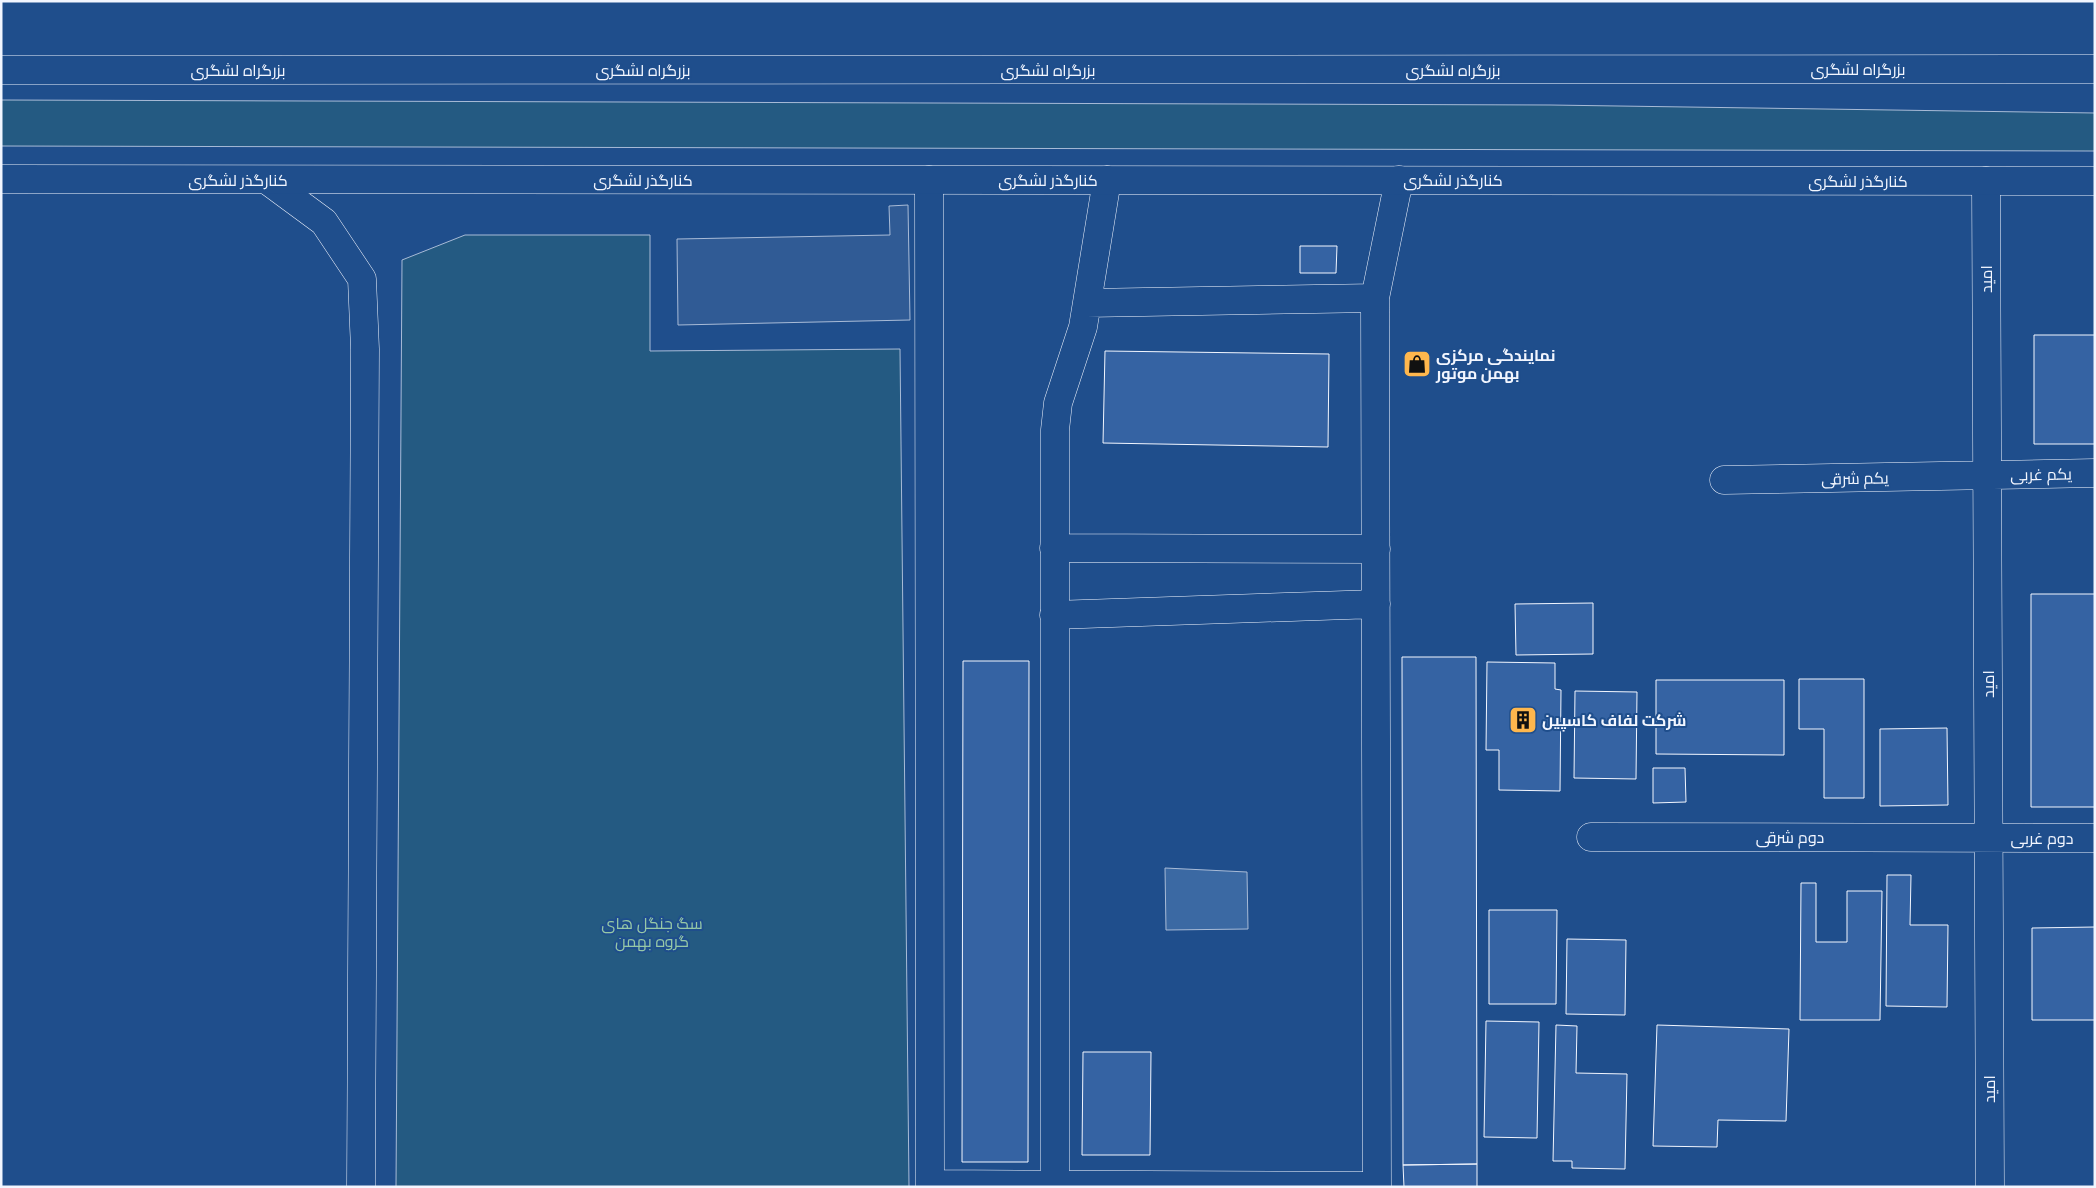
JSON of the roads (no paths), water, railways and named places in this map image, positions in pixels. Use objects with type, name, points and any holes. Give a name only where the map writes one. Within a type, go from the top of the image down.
[{"type":"main road","name":"بزرگراه لشگری","points":[[1,70],[2095,69]]},
{"type":"main road","name":"کنارگذر لشگری","points":[[1,180],[2095,181]]},
{"type":"main road","points":[[267,180],[324,222],[362,279],[365,349],[361,1187]]},
{"type":"main road","points":[[929,180],[930,1186],[1377,1186],[1375,298],[1399,180]]},
{"type":"main road","points":[[1056,1186],[1054,455],[1058,403],[1072,362],[1087,303],[1107,180]]},
{"type":"main road","name":"امید","points":[[1986,181],[1990,1187]]},
{"type":"main road","points":[[1087,303],[1375,298]]},
{"type":"main road","name":"یکم غربی","points":[[1987,475],[2095,473]]},
{"type":"main road","name":"یکم شرقی","points":[[1724,480],[1987,475]]},
{"type":"main road","points":[[1054,548],[1376,549]]},
{"type":"main road","points":[[1054,615],[1376,604]]},
{"type":"main road","name":"دوم شرقی","points":[[1591,837],[1988,838]]},
{"type":"main road","name":"دوم غربی","points":[[1988,838],[2095,838]]},
{"type":"place","name":"نمایندگی مرکزی بهمن موتور","points":[[1417,364]]},
{"type":"place","name":"شرکت لفاف کاسپین","points":[[1523,720]]},
{"type":"park label","name":"سگ جنگل های گروه بهمن","points":[[652,932]]}]
